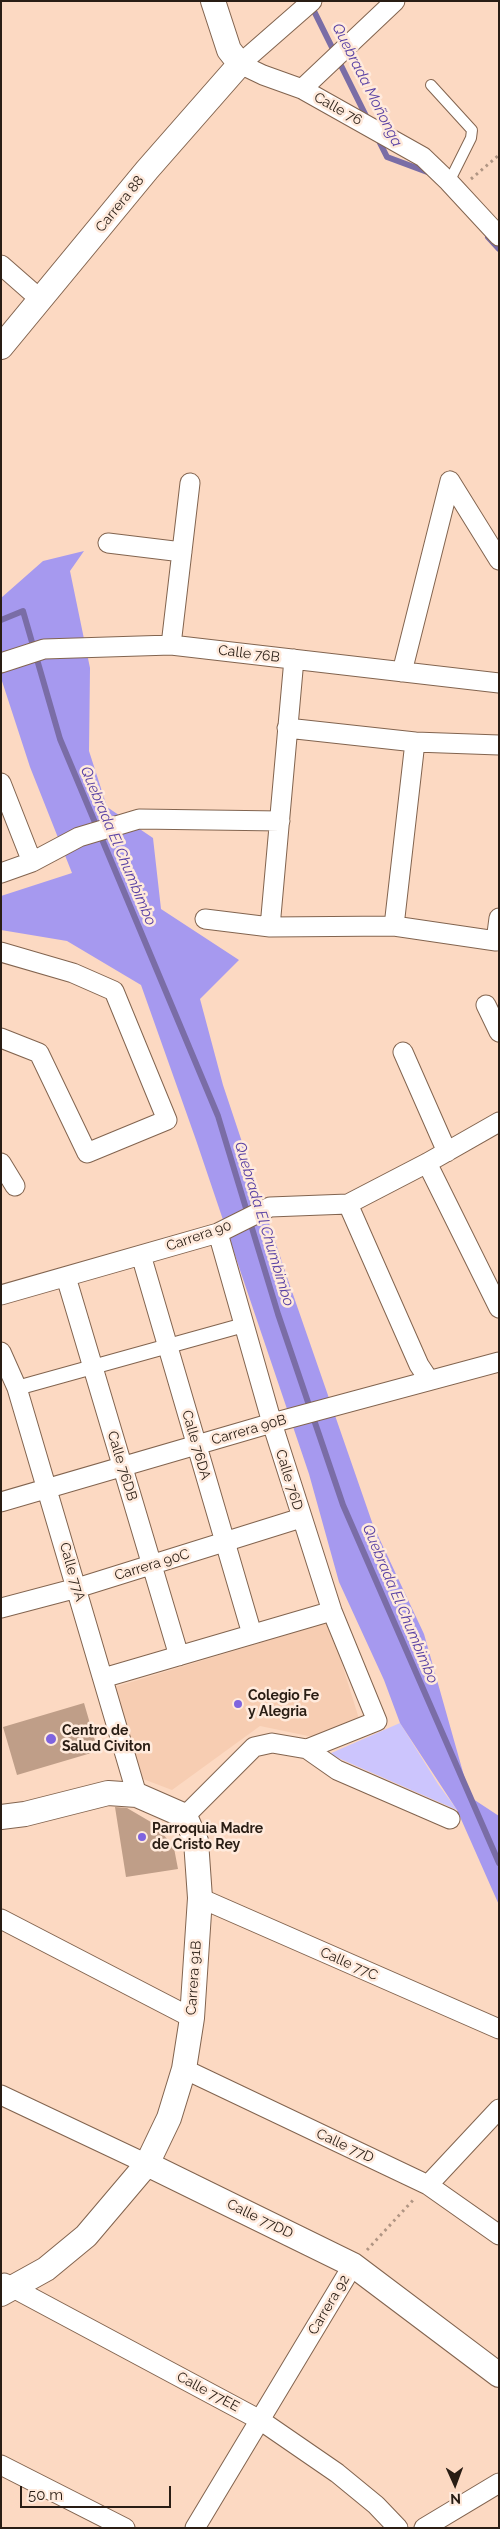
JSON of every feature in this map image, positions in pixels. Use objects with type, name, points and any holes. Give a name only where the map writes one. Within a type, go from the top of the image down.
[{"type":"street","points":[[213,1],[229,50],[240,64],[312,1]]},
{"type":"street","points":[[302,89],[395,1]]},
{"type":"street","name":"Calle 76","points":[[240,64],[263,75],[302,89],[423,157],[499,236]]},
{"type":"street","name":"Carrera 88","points":[[1,347],[198,110],[240,64]]},
{"type":"street","points":[[1,265],[41,300]]},
{"type":"street","points":[[402,672],[450,481],[499,560]]},
{"type":"street","points":[[171,644],[190,483]]},
{"type":"street","points":[[108,543],[182,552]]},
{"type":"street","name":"Calle 76B","points":[[1,663],[44,649],[171,644],[499,683]]},
{"type":"street","points":[[270,927],[294,659]]},
{"type":"street","points":[[288,728],[415,742],[499,745]]},
{"type":"street","points":[[394,926],[415,742]]},
{"type":"street","points":[[1,783],[32,862]]},
{"type":"street","points":[[1,873],[32,862],[79,837],[139,819],[280,821]]},
{"type":"street","points":[[205,919],[270,927],[394,926],[496,941],[499,918]]},
{"type":"street","points":[[1,952],[73,973],[114,991],[167,1120],[87,1153],[39,1053],[1,1038]]},
{"type":"street","points":[[486,1005],[499,1032]]},
{"type":"street","points":[[403,1052],[448,1152]]},
{"type":"street","name":"Carrera 90","points":[[1,1295],[218,1233],[270,1207],[348,1204],[427,1164],[499,1122]]},
{"type":"street","points":[[1,1163],[15,1186]]},
{"type":"street","points":[[427,1164],[499,1308]]},
{"type":"street","points":[[348,1204],[419,1366],[429,1380]]},
{"type":"street","name":"Calle 76D","points":[[218,1233],[301,1518],[332,1611],[377,1721],[307,1749]]},
{"type":"street","name":"Calle 76DA","points":[[141,1255],[252,1634]]},
{"type":"street","name":"Calle 76DB","points":[[66,1277],[179,1656]]},
{"type":"street","points":[[17,1388],[244,1325]]},
{"type":"street","name":"Calle 77A","points":[[1,1352],[17,1388],[137,1795]]},
{"type":"street","name":"Carrera 90B","points":[[1,1502],[272,1423],[499,1362]]},
{"type":"street","name":"Carrera 90C","points":[[1,1608],[77,1588],[301,1518]]},
{"type":"street","points":[[103,1678],[332,1611]]},
{"type":"street","points":[[1,1817],[25,1814],[108,1793],[137,1795],[185,1816],[254,1747],[272,1743],[307,1749],[337,1770],[450,1819]]},
{"type":"street","name":"Carrera 91B","points":[[6,2288],[46,2269],[86,2236],[147,2164],[169,2118],[184,2069],[192,2018],[200,1898],[196,1841],[185,1816]]},
{"type":"street","name":"Calle 77C","points":[[200,1898],[499,2029]]},
{"type":"street","points":[[1,1919],[192,2018]]},
{"type":"street","name":"Calle 77D","points":[[184,2069],[428,2185],[499,2235]]},
{"type":"street","name":"Calle 77DD","points":[[1,2095],[147,2164],[352,2265],[499,2375]]},
{"type":"street","points":[[428,2185],[499,2109]]},
{"type":"street","name":"Carrera 92","points":[[195,2528],[352,2265]]},
{"type":"street","name":"Calle 77EE","points":[[6,2288],[260,2420],[337,2473],[376,2505],[398,2528]]},
{"type":"street","points":[[1,2465],[125,2528]]},
{"type":"street","points":[[424,2528],[499,2483]]},
{"type":"lane","points":[[431,85],[472,130],[471,138],[449,182]]},
{"type":"path","points":[[480,171],[499,155]]},
{"type":"path","name":"Carrera 92","points":[[352,2265],[428,2185]]},
{"type":"shaded area","points":[[84,551],[70,571],[90,668],[89,751],[107,807],[153,838],[161,909],[239,960],[200,999],[223,1085],[373,1525],[424,1634],[470,1797],[499,1816],[499,1905],[457,1810],[400,1723],[384,1680],[339,1582],[309,1474],[196,1140],[141,985],[67,941],[1,930],[1,896],[72,873],[30,767],[1,678],[1,598],[43,561]]},
{"type":"shaded area","name":"Colegio Fe y Alegria","points":[[329,1622],[360,1722],[313,1737],[260,1726],[172,1790],[143,1779],[115,1687]]},
{"type":"shaded area","points":[[400,1723],[438,1784],[457,1810],[329,1754]]},
{"type":"building","name":"Centro de Salud Civiton","points":[[84,1703],[98,1751],[17,1775],[3,1727]]},
{"type":"building","name":"Parroquia Madre de Cristo Rey","points":[[115,1807],[127,1808],[156,1825],[174,1848],[178,1869],[126,1877]]},
{"type":"waterway","name":"Quebrada Moñonga","points":[[311,5],[369,122]]},
{"type":"waterway","name":"Quebrada Moñonga","points":[[377,137],[387,157],[430,173]]},
{"type":"waterway","name":"Quebrada Moñonga","points":[[488,237],[499,249]]},
{"type":"waterway","name":"Quebrada El Chumbimbo","points":[[1,620],[23,611],[60,739],[218,1116],[278,1314],[343,1505],[499,1863]]},
{"type":"place","name":"Colegio Fe y Alegria","points":[[238,1704]]},
{"type":"place","name":"Centro de Salud Civiton","points":[[51,1739]]},
{"type":"place","name":"Parroquia Madre de Cristo Rey","points":[[142,1837]]}]
